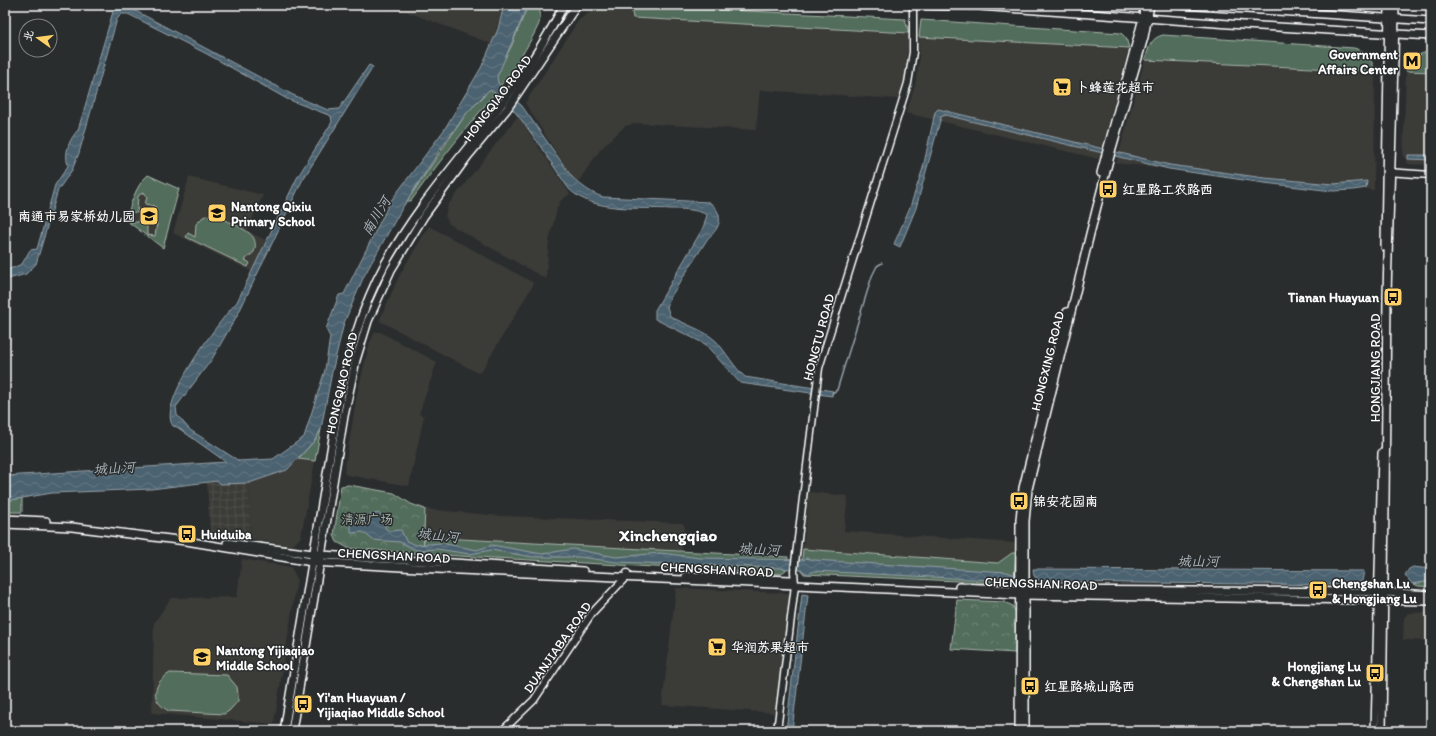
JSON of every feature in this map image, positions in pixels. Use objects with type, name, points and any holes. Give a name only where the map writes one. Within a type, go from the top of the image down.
[{"type":"main road","name":"HONGQIAO ROAD","points":[[513,93],[564,5]]},
{"type":"main road","name":"HONGQIAO ROAD","points":[[284,731],[344,416],[356,360],[368,321],[391,270],[424,216],[577,5]]},
{"type":"main road","points":[[921,5],[979,6],[1431,36]]},
{"type":"main road","name":"HONGXING ROAD","points":[[1144,5],[1146,18]]},
{"type":"main road","name":"HONGXING ROAD","points":[[1019,731],[1022,592],[1028,488],[1106,160],[1150,5]]},
{"type":"main road","points":[[1182,5],[1431,21]]},
{"type":"main road","name":"HONGJIANG ROAD","points":[[1375,731],[1383,592],[1391,33],[1391,18],[1388,5]]},
{"type":"main road","name":"HONGJIANG ROAD","points":[[1391,18],[1395,5]]},
{"type":"main road","name":"CHENGSHAN ROAD","points":[[5,519],[73,522],[317,559]]},
{"type":"main road","name":"CHENGSHAN ROAD","points":[[5,524],[72,527],[317,559],[626,575],[1022,592],[1431,601]]},
{"type":"main road","name":"HONGQIAO ROAD","points":[[292,731],[317,559]]},
{"type":"main road","name":"HONGXING ROAD","points":[[1022,592],[1025,731]]},
{"type":"main road","name":"CHENGSHAN ROAD","points":[[1022,592],[1383,592],[1431,595]]},
{"type":"main road","name":"HONGJIANG ROAD","points":[[1382,601],[1382,731]]},
{"type":"street","name":"HONGTU ROAD","points":[[778,731],[795,582],[794,571],[814,397],[829,333],[908,83],[913,52],[913,5]]},
{"type":"street","points":[[1389,172],[1431,175]]},
{"type":"street","name":"DUANJIABA ROAD","points":[[502,731],[534,700],[592,613],[626,575]]},
{"type":"shaded area","points":[[335,5],[504,5],[492,44],[405,11]]},
{"type":"shaded area","points":[[605,5],[631,5],[634,18],[909,33],[905,78],[898,99],[760,90],[756,130],[637,123],[625,126],[600,150],[578,182],[571,176],[525,103],[578,21],[595,8]]},
{"type":"shaded area","points":[[919,37],[1129,48],[1099,159],[906,113],[915,85],[919,61]]},
{"type":"shaded area","points":[[1145,60],[1375,71],[1374,190],[1116,163]]},
{"type":"shaded area","points":[[1406,71],[1431,72],[1431,165],[1408,164],[1403,155]]},
{"type":"shaded area","points":[[518,116],[570,194],[561,200],[557,209],[549,241],[546,279],[449,224],[445,216],[448,205]]},
{"type":"shaded area","name":"南通市易家桥幼儿园","points":[[148,175],[179,189],[163,248],[127,221],[128,212],[141,181]]},
{"type":"shaded area","name":"Nantong Qixiu Primary School","points":[[189,177],[263,195],[247,231],[268,241],[253,272],[173,233]]},
{"type":"shaded area","points":[[429,226],[532,282],[533,285],[481,372],[478,373],[380,321],[400,274]]},
{"type":"shaded area","points":[[380,332],[437,362],[419,414],[424,416],[409,486],[347,475],[344,473],[357,394],[370,342],[374,333]]},
{"type":"shaded area","points":[[5,335],[12,337],[5,370]]},
{"type":"shaded area","points":[[298,459],[315,461],[301,537],[292,546],[251,539],[249,483],[287,470]]},
{"type":"shaded area","points":[[217,481],[221,484],[249,483],[251,539],[210,533],[207,483]]},
{"type":"shaded area","points":[[809,492],[848,496],[844,531],[1016,543],[1016,553],[1012,553],[998,563],[803,549]]},
{"type":"shaded area","points":[[425,509],[501,516],[682,523],[685,526],[681,551],[424,537]]},
{"type":"shaded area","name":"Nantong Yijiaqiao Middle School","points":[[242,559],[291,567],[297,579],[274,724],[152,713],[154,623],[171,598],[237,597]]},
{"type":"shaded area","name":"华润苏果超市","points":[[676,588],[787,593],[790,595],[775,713],[662,705]]},
{"type":"shaded area","points":[[1431,612],[1431,641],[1403,640],[1404,618],[1408,613]]},
{"type":"green space","points":[[528,5],[538,5],[540,10],[540,18],[532,38],[518,61],[503,83],[411,201],[407,201],[466,114],[484,96],[511,47]]},
{"type":"green space","points":[[631,5],[905,19],[909,33],[633,18]]},
{"type":"green space","points":[[921,20],[1121,33],[1126,38],[1129,48],[919,37]]},
{"type":"green space","points":[[1163,35],[1354,48],[1362,51],[1368,56],[1375,71],[1145,60],[1149,48],[1155,38]]},
{"type":"green space","points":[[1431,52],[1431,72],[1406,71],[1410,63],[1416,57],[1422,53]]},
{"type":"green space","name":"南通市易家桥幼儿园","points":[[148,175],[179,189],[163,248],[127,221],[129,209],[134,196]],"holes":[[[144,192],[147,197],[145,204],[155,206],[154,215],[156,216],[155,224],[157,224],[155,236],[147,235],[147,215],[145,212],[137,210],[138,196]],[[131,212],[139,213],[138,222],[130,222]]]},
{"type":"green space","points":[[208,215],[218,217],[232,223],[245,230],[253,237],[255,250],[245,260],[250,263],[248,267],[186,237],[188,233],[195,237],[196,224],[203,217]]},
{"type":"green space","points":[[321,429],[315,461],[298,459],[315,440]]},
{"type":"green space","name":"清源广场","points":[[349,485],[394,493],[411,504],[425,509],[423,554],[348,548],[337,542],[334,535],[341,486]]},
{"type":"green space","points":[[22,498],[22,512],[5,512],[5,501]]},
{"type":"green space","points":[[424,537],[788,557],[786,570],[780,574],[423,554]]},
{"type":"green space","points":[[803,549],[998,563],[1012,553],[1016,553],[1014,579],[1001,583],[804,574],[801,570]]},
{"type":"green space","points":[[1431,581],[1431,587],[1418,586],[1414,584],[1419,582]]},
{"type":"green space","points":[[957,600],[1004,602],[1013,606],[1016,614],[1015,653],[951,649]]},
{"type":"green space","points":[[170,673],[227,675],[237,687],[238,701],[229,711],[224,714],[169,711],[158,702],[156,692],[160,682]]},
{"type":"water","points":[[115,5],[122,5],[134,10],[293,95],[328,110],[339,109],[369,65],[373,67],[302,181],[239,312],[212,359],[176,407],[177,415],[190,430],[239,461],[273,459],[304,437],[325,370],[330,337],[326,329],[339,295],[344,294],[390,202],[444,130],[481,68],[498,29],[504,5],[528,5],[497,77],[498,83],[522,106],[572,177],[586,189],[603,197],[709,202],[717,211],[719,220],[716,229],[708,238],[670,298],[667,307],[670,316],[700,330],[716,341],[737,369],[745,377],[833,391],[832,396],[740,383],[705,344],[655,319],[655,310],[703,228],[707,215],[680,209],[617,207],[591,202],[579,197],[569,189],[520,118],[508,104],[498,95],[489,90],[466,114],[441,148],[401,210],[364,276],[344,323],[332,372],[321,429],[315,440],[287,470],[249,483],[221,484],[217,481],[151,489],[52,493],[5,501],[5,476],[226,462],[177,427],[173,426],[170,415],[173,399],[192,362],[217,326],[237,302],[297,178],[332,122],[331,116],[287,99],[207,54],[128,14],[122,14],[117,19],[79,153],[72,170],[58,190],[36,264],[26,274],[5,280],[5,271],[22,264],[30,250],[37,249],[55,185],[68,166],[68,146],[78,130]]},
{"type":"water","points":[[938,109],[1170,165],[1265,178],[1333,184],[1367,181],[1366,188],[1333,191],[1264,183],[1169,169],[945,115],[941,117],[916,208],[900,247],[894,244],[910,207],[923,168],[935,112]]},
{"type":"water","points":[[1408,155],[1431,155],[1431,160],[1408,159]]},
{"type":"water","points":[[354,513],[365,517],[378,513],[383,516],[385,528],[389,531],[401,530],[406,541],[416,545],[441,543],[477,550],[492,545],[542,554],[573,549],[616,557],[661,553],[700,558],[804,560],[806,558],[814,560],[1007,572],[1015,575],[1014,579],[1011,581],[814,571],[808,574],[801,570],[780,568],[616,562],[580,557],[533,557],[491,550],[470,554],[437,549],[416,550],[400,542],[373,540],[363,532],[351,533],[351,519]]},
{"type":"water","points":[[1413,567],[1431,569],[1431,581],[1412,584],[1405,575],[1409,569]]},
{"type":"water","points":[[1033,569],[1364,571],[1362,581],[1354,585],[1041,582],[1034,576]]},
{"type":"water","points":[[802,594],[808,595],[792,731],[786,731]]},
{"type":"waterway","points":[[832,393],[837,390],[872,276],[877,266],[882,263]]},
{"type":"place","name":"Government Affairs Center","points":[[1412,61]]},
{"type":"place","name":"卜蜂莲花超市","points":[[1062,87]]},
{"type":"place","name":"红星路工农路西","points":[[1108,189]]},
{"type":"place","name":"Nantong Qixiu Primary School","points":[[217,213]]},
{"type":"place","name":"南通市易家桥幼儿园","points":[[149,216]]},
{"type":"place","name":"Tianan Huayuan","points":[[1393,297]]},
{"type":"place","name":"锦安花园南","points":[[1019,501]]},
{"type":"place","name":"Huiduiba","points":[[187,534]]},
{"type":"place","name":"Chengshan Lu & Hongjiang Lu","points":[[1318,590]]},
{"type":"place","name":"华润苏果超市","points":[[717,647]]},
{"type":"place","name":"Nantong Yijiaqiao Middle School","points":[[202,657]]},
{"type":"place","name":"Hongjiang Lu & Chengshan Lu","points":[[1375,673]]},
{"type":"place","name":"红星路城山路西","points":[[1030,686]]},
{"type":"place","name":"Yi'an Huayuan / Yijiaqiao Middle School","points":[[303,704]]},
{"type":"district","name":"Xinchengqiao","points":[[668,535]]},
{"type":"water label","name":"南川河","points":[[376,216]]},
{"type":"water label","name":"城山河","points":[[114,468]]},
{"type":"water label","name":"城山河","points":[[438,535]]},
{"type":"water label","name":"城山河","points":[[759,549]]},
{"type":"water label","name":"城山河","points":[[1198,561]]}]
